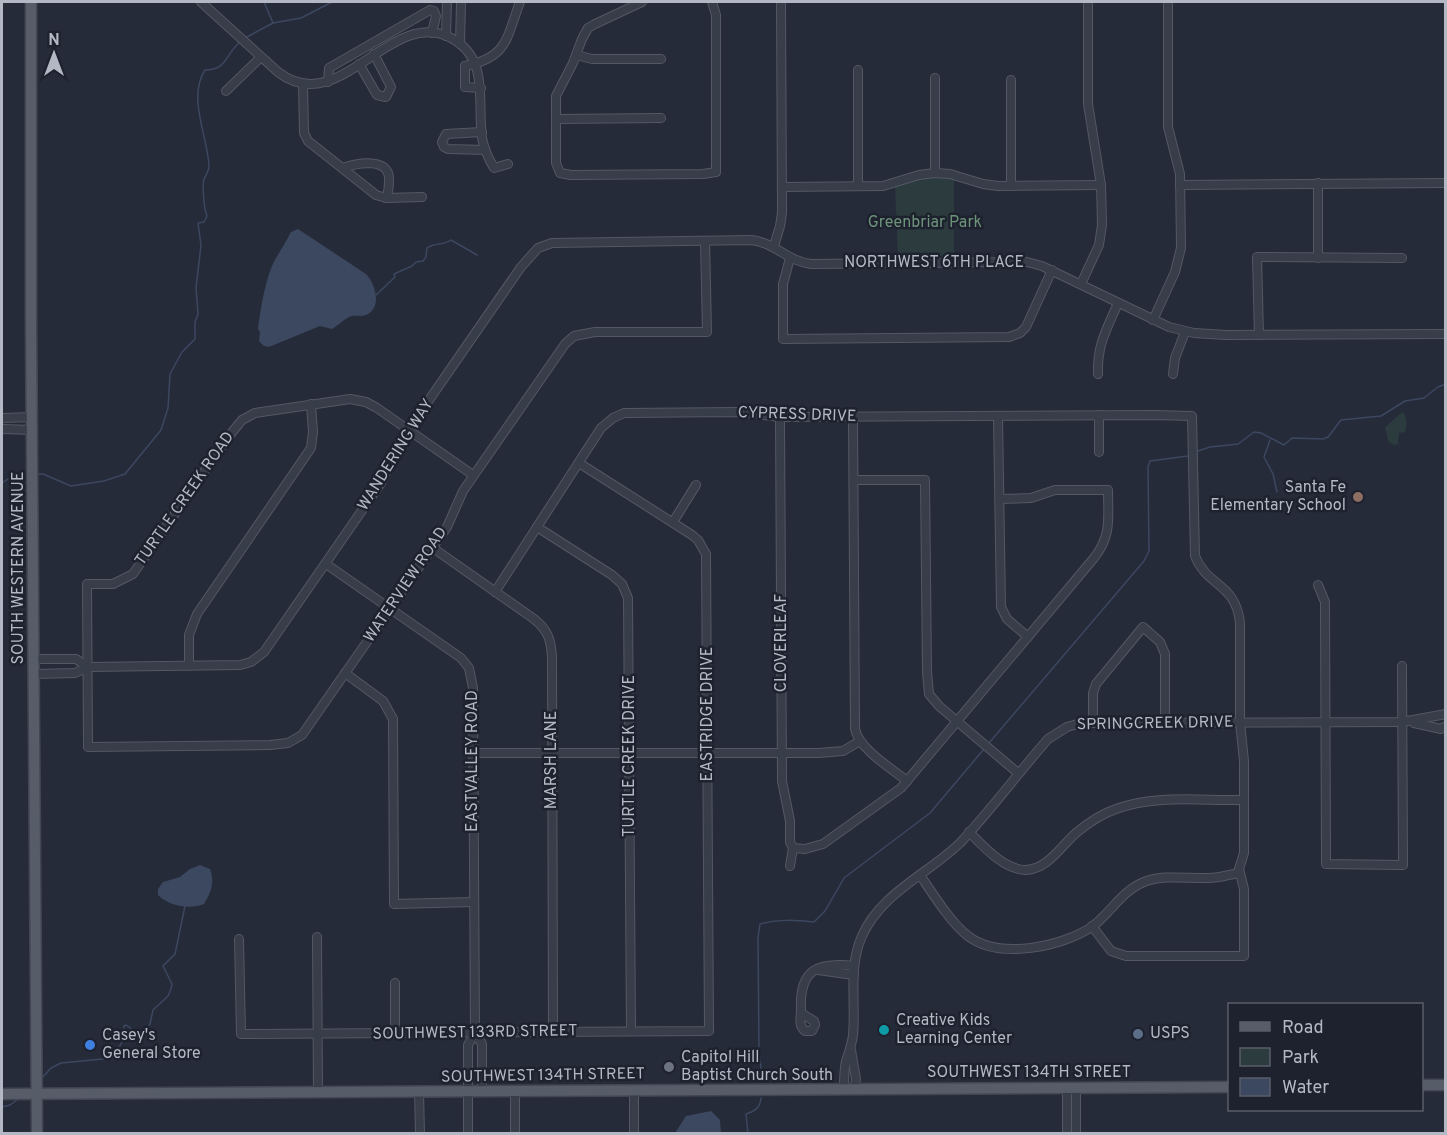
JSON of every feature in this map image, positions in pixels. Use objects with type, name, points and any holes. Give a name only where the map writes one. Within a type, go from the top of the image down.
[{"type":"main road","name":"SOUTH WESTERN AVENUE","points":[[31,2],[37,1134]]},
{"type":"main road","points":[[1423,1085],[1446,1085]]},
{"type":"main road","name":"SOUTHWEST 134TH STREET","points":[[2,1094],[1228,1087]]},
{"type":"street","points":[[201,2],[285,77],[303,84],[328,82],[413,35],[432,33],[446,36],[460,44],[472,55],[476,63],[485,150],[494,168],[508,164]]},
{"type":"street","points":[[446,36],[447,2]]},
{"type":"street","points":[[460,44],[461,2]]},
{"type":"street","points":[[480,88],[465,87],[465,66],[491,58],[501,50],[520,2]]},
{"type":"street","points":[[642,2],[588,28],[558,89],[556,163],[560,173],[571,175],[716,172],[716,15],[712,2]]},
{"type":"street","points":[[774,246],[781,219],[782,187],[781,2]]},
{"type":"street","points":[[1081,284],[1101,241],[1101,185],[1088,104],[1088,2]]},
{"type":"street","points":[[1153,320],[1178,265],[1180,248],[1178,161],[1168,127],[1168,2]]},
{"type":"street","points":[[328,82],[329,68],[430,10],[434,11],[436,16],[432,33]]},
{"type":"street","points":[[359,64],[377,94],[386,97],[391,87],[375,54]]},
{"type":"street","points":[[576,55],[592,59],[661,59]]},
{"type":"street","points":[[226,91],[261,57]]},
{"type":"street","points":[[858,69],[858,186]]},
{"type":"street","points":[[934,78],[935,173]]},
{"type":"street","points":[[1011,80],[1011,186]]},
{"type":"street","points":[[303,84],[305,135],[308,141],[376,195],[386,198],[422,197]]},
{"type":"street","points":[[556,119],[661,118]]},
{"type":"street","points":[[482,132],[446,134],[442,142],[448,150],[485,150]]},
{"type":"street","points":[[343,168],[358,164],[384,166],[388,169],[389,176],[386,198]]},
{"type":"street","points":[[782,187],[883,186],[911,177],[935,173],[958,176],[983,184],[1101,185]]},
{"type":"street","points":[[1318,183],[1318,258]]},
{"type":"street","points":[[1180,185],[1446,183]]},
{"type":"street","name":"WATERVIEW ROAD","points":[[88,667],[88,747],[270,745],[288,743],[302,735],[447,527],[459,496],[560,349],[574,336],[595,332],[707,332],[705,241]]},
{"type":"street","name":"NORTHWEST 6TH PLACE","points":[[738,241],[759,241],[774,246],[789,258],[811,264],[1027,262],[1052,270],[1153,320],[1185,332],[1211,335],[1446,334]]},
{"type":"street","name":"WANDERING WAY","points":[[35,674],[75,673],[88,667],[240,665],[256,659],[270,643],[381,483],[396,448],[408,430],[521,267],[538,248],[557,242],[738,241]]},
{"type":"street","points":[[1259,335],[1257,257],[1402,258]]},
{"type":"street","points":[[789,258],[783,284],[783,339],[1010,337],[1020,333],[1026,327],[1052,270]]},
{"type":"street","points":[[1098,375],[1098,357],[1102,337],[1118,303]]},
{"type":"street","points":[[1173,374],[1185,332]]},
{"type":"street","name":"TURTLE CREEK ROAD","points":[[88,667],[87,584],[113,584],[133,574],[242,420],[255,412],[350,399],[361,400],[369,403],[473,475]]},
{"type":"street","points":[[189,666],[189,635],[197,614],[311,448],[314,432],[310,404]]},
{"type":"street","name":"CYPRESS DRIVE","points":[[495,592],[604,424],[624,413],[739,412],[780,417],[1192,416],[1195,556],[1204,573],[1229,593],[1238,609],[1240,722]]},
{"type":"street","points":[[998,416],[1001,607],[1007,619],[1028,637]]},
{"type":"street","points":[[1099,416],[1099,452]]},
{"type":"street","points":[[2,418],[33,417]]},
{"type":"street","name":"CLOVERLEAF","points":[[780,417],[783,788],[789,814],[790,842],[793,848],[790,866]]},
{"type":"street","points":[[853,417],[856,735],[907,781]]},
{"type":"street","points":[[2,429],[33,430]]},
{"type":"street","name":"EASTRIDGE DRIVE","points":[[579,463],[673,522],[698,540],[706,554],[709,1031]]},
{"type":"street","points":[[854,480],[925,480],[927,687],[933,700],[1018,773]]},
{"type":"street","points":[[673,522],[696,485]]},
{"type":"street","points":[[793,848],[805,849],[823,844],[895,794],[1028,637],[1080,569],[1106,541],[1109,526],[1108,490],[1055,490],[1031,498],[1000,499]]},
{"type":"street","name":"TURTLE CREEK DRIVE","points":[[537,527],[612,575],[622,584],[627,594],[630,614],[632,1031]]},
{"type":"street","name":"MARSH LANE","points":[[432,548],[540,624],[550,640],[553,753],[553,1032]]},
{"type":"street","name":"EASTVALLEY ROAD","points":[[326,564],[461,658],[469,668],[473,688],[475,1033],[468,1045],[468,1134]]},
{"type":"street","points":[[1318,585],[1324,602],[1326,864],[1403,865],[1402,666]]},
{"type":"street","points":[[1093,723],[1093,693],[1096,684],[1143,627],[1164,648],[1165,722]]},
{"type":"street","name":"WANDERING WAY","points":[[34,659],[76,659],[88,667]]},
{"type":"street","points":[[345,674],[383,700],[393,719],[394,904],[474,902]]},
{"type":"street","name":"SPRINGCREEK DRIVE","points":[[1402,722],[1446,714]]},
{"type":"street","points":[[1092,926],[1111,951],[1126,956],[1244,956],[1244,889],[1239,873],[1244,853],[1244,748],[1240,722]]},
{"type":"street","name":"SPRINGCREEK DRIVE","points":[[850,1088],[856,1079],[850,1049],[854,1029],[854,971],[859,942],[876,912],[953,849],[1054,734],[1075,724],[1093,723],[1402,722],[1441,729],[1446,726]]},
{"type":"street","points":[[473,753],[837,752],[860,741]]},
{"type":"street","points":[[969,832],[1008,865],[1027,870],[1044,864],[1078,831],[1115,809],[1156,801],[1244,800]]},
{"type":"street","points":[[920,875],[963,932],[976,941],[988,946],[1034,948],[1073,938],[1092,926],[1129,890],[1145,881],[1161,878],[1221,878],[1239,873]]},
{"type":"street","points":[[317,937],[318,1093]]},
{"type":"street","name":"SOUTHWEST 133RD STREET","points":[[239,939],[241,1034],[709,1031]]},
{"type":"street","points":[[801,1013],[800,1000],[806,977],[823,966],[834,964],[854,971]]},
{"type":"street","points":[[395,983],[395,1034]]},
{"type":"street","name":"EASTVALLEY ROAD","points":[[475,1033],[482,1044],[482,1092]]},
{"type":"street","points":[[1067,1134],[1072,1088]]},
{"type":"street","points":[[1072,1088],[1076,1134]]},
{"type":"street","points":[[634,1090],[634,1134]]},
{"type":"street","points":[[515,1091],[515,1134]]},
{"type":"street","points":[[419,1092],[420,1134]]},
{"type":"green space","name":"Greenbriar Park","points":[[939,177],[954,179],[954,256],[898,257],[895,186],[910,180]]},
{"type":"green space","points":[[1403,412],[1406,419],[1406,430],[1399,433],[1398,444],[1394,445],[1388,441],[1385,427]]},
{"type":"water","points":[[298,229],[366,274],[372,283],[376,301],[371,312],[362,316],[350,317],[332,329],[320,326],[269,347],[264,346],[259,341],[258,329],[269,275],[291,232]]},
{"type":"water","points":[[200,865],[210,869],[212,878],[210,892],[204,904],[192,907],[180,906],[158,895],[158,889],[163,882],[180,877]]},
{"type":"water","points":[[711,1111],[720,1120],[721,1133],[675,1133],[686,1116]]},
{"type":"waterway","points":[[264,2],[273,23]]},
{"type":"waterway","points":[[245,38],[273,23],[301,18],[332,2]]},
{"type":"waterway","points":[[37,474],[43,474],[71,486],[104,481],[125,474],[161,430],[168,408],[170,374],[182,352],[195,339],[195,322],[198,314],[196,288],[201,245],[198,223],[204,222],[207,216],[203,187],[209,166],[198,105],[200,81],[205,70],[222,65],[239,43]]},
{"type":"waterway","points":[[376,295],[395,277],[394,274],[416,262],[423,261],[427,248],[430,246],[451,240],[477,255]]},
{"type":"waterway","points":[[1195,452],[1210,447],[1238,444],[1254,432],[1261,433],[1284,445],[1292,438],[1323,439],[1328,437],[1341,420],[1381,416],[1405,401],[1424,398],[1446,384]]},
{"type":"waterway","points":[[1270,440],[1264,457],[1273,474],[1277,492]]},
{"type":"waterway","points":[[989,743],[1144,561],[1149,551],[1148,467],[1150,461],[1188,456]]},
{"type":"waterway","points":[[2,483],[26,474]]},
{"type":"waterway","points":[[762,1078],[759,1049],[758,937],[760,924],[787,920],[814,922],[825,911],[844,878],[930,813],[984,749]]},
{"type":"waterway","points":[[41,1079],[51,1068],[61,1063],[113,1058],[123,1040],[126,1025],[132,1029],[133,1037],[146,1030],[153,1010],[168,996],[171,989],[172,984],[163,966],[175,954],[185,906]]},
{"type":"waterway","points":[[748,1134],[746,1114],[756,1109],[761,1098]]},
{"type":"waterway","points":[[2,1107],[17,1100]]},
{"type":"place","name":"Santa Fe Elementary School","points":[[1358,497]]},
{"type":"place","name":"Creative Kids Learning Center","points":[[884,1030]]},
{"type":"place","name":"USPS","points":[[1138,1034]]},
{"type":"place","name":"Casey's General Store","points":[[90,1045]]},
{"type":"place","name":"Capitol Hill Baptist Church South","points":[[669,1067]]}]
